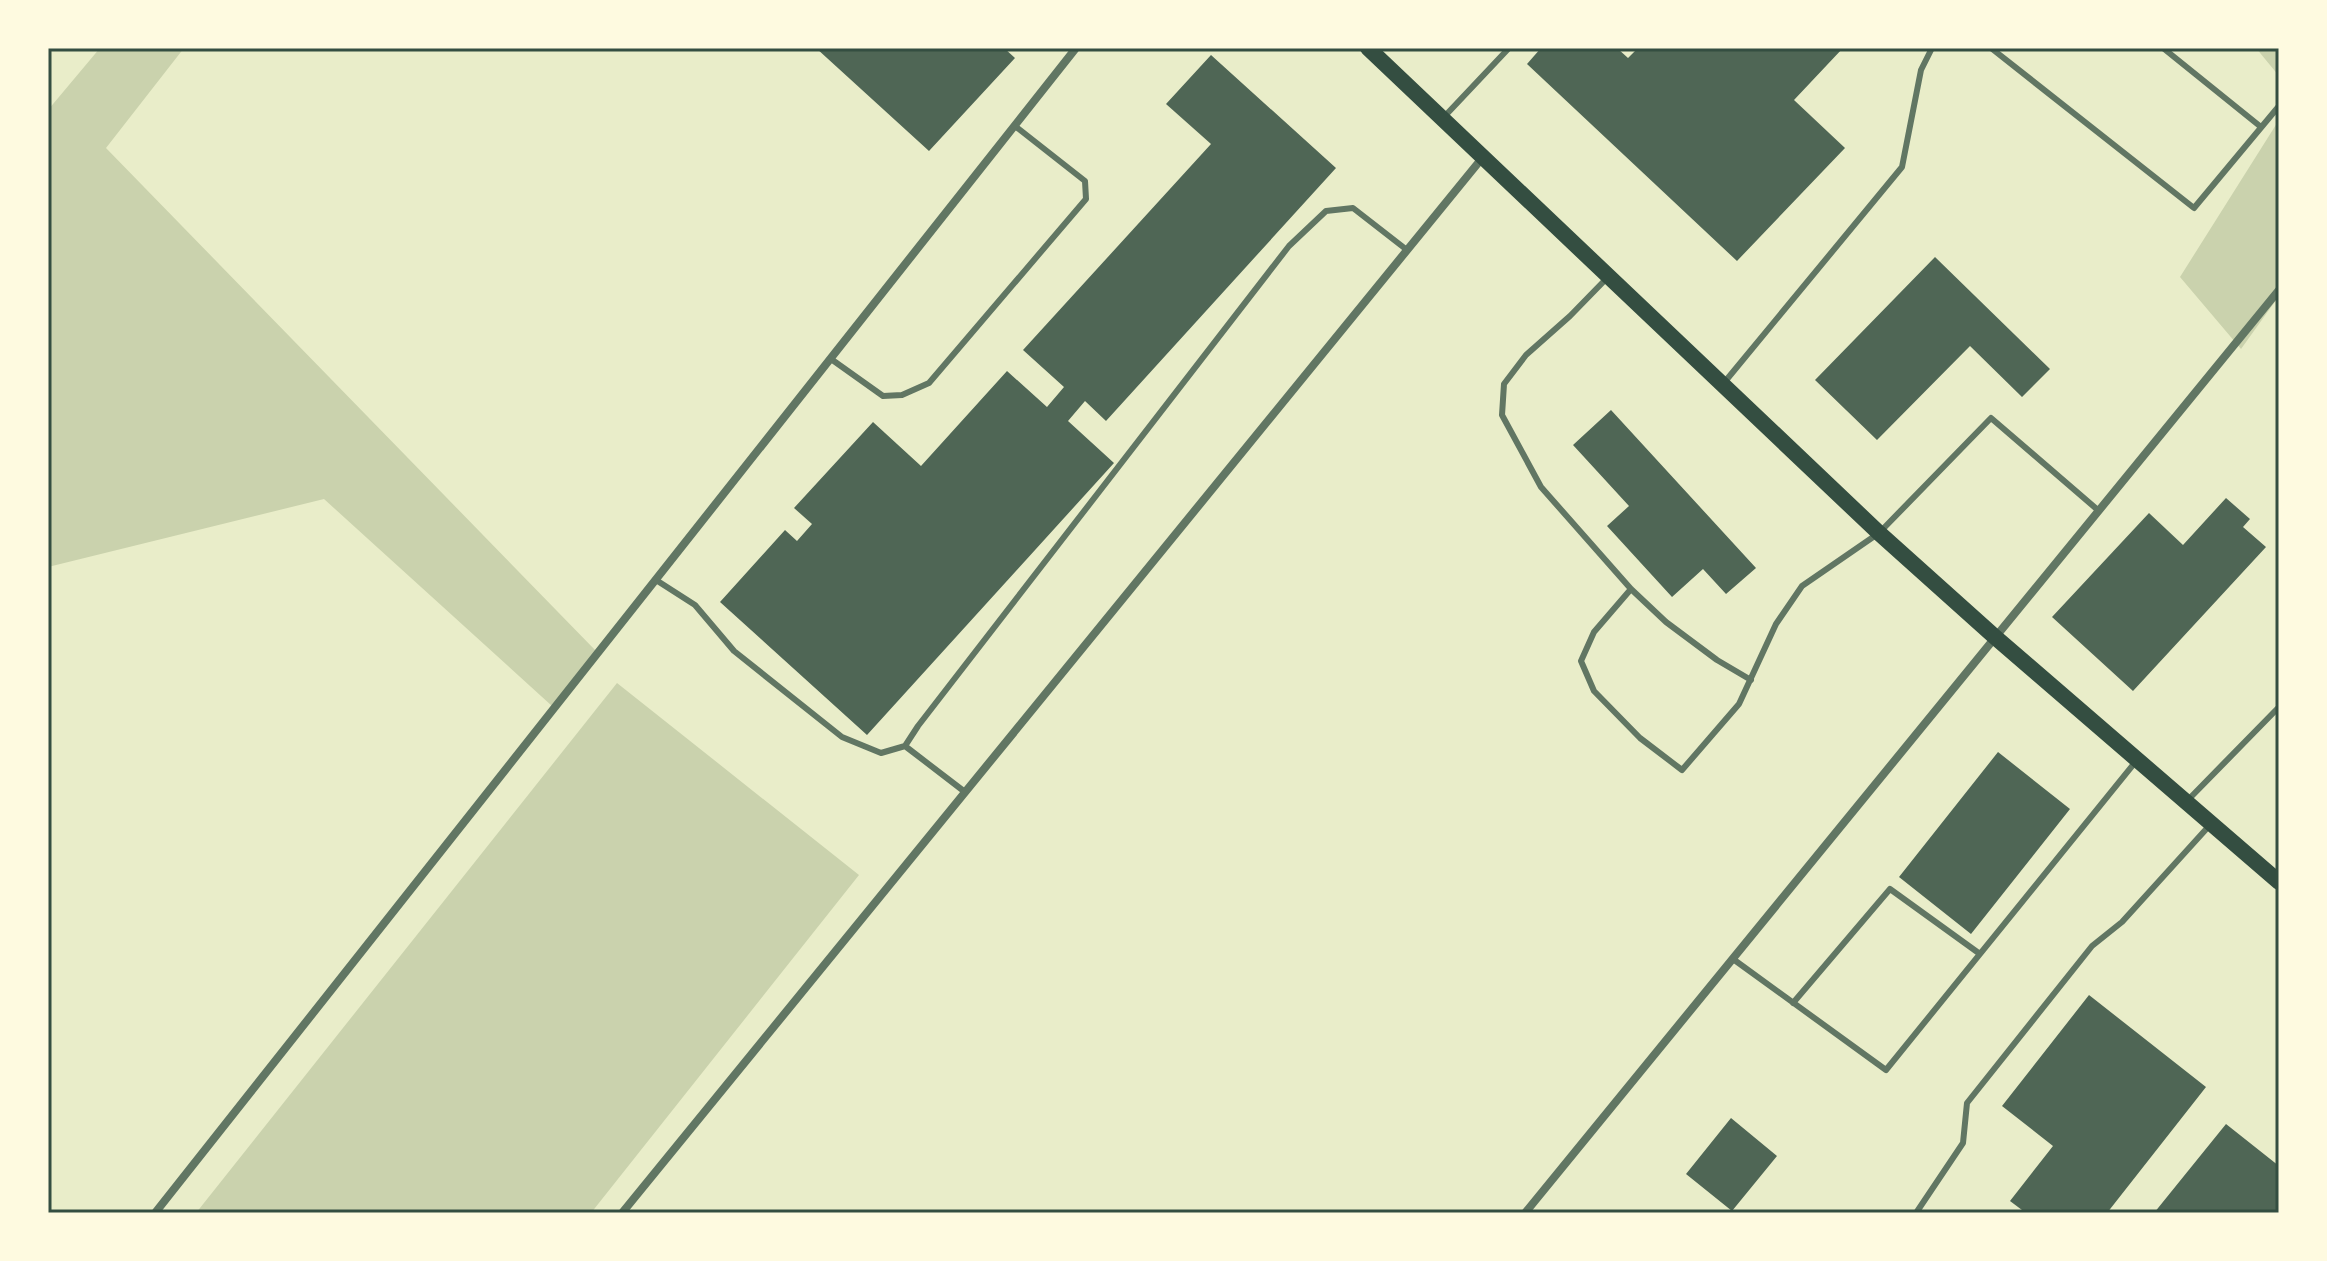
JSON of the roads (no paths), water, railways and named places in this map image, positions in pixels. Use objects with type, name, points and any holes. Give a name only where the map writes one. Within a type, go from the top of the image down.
[{"type":"main road","points":[[1368,48],[1879,533],[2279,882]]},
{"type":"street","points":[[155,1213],[1076,48]]},
{"type":"street","points":[[622,1213],[1483,157]]},
{"type":"street","points":[[1525,1213],[2279,290]]},
{"type":"lane","points":[[1442,119],[1509,48]]},
{"type":"lane","points":[[1723,384],[1902,167],[1921,70],[1932,48]]},
{"type":"lane","points":[[1991,48],[2194,208],[2279,106]]},
{"type":"lane","points":[[2163,48],[2261,127]]},
{"type":"lane","points":[[831,359],[883,396],[902,395],[929,383],[1086,199],[1085,181],[1015,126]]},
{"type":"lane","points":[[656,580],[695,605],[734,651],[842,737],[881,753],[905,746],[1289,246],[1326,211],[1353,208],[1407,250]]},
{"type":"lane","points":[[1608,277],[1518,365],[1504,384],[1502,415],[1541,487],[1631,589],[1666,622],[1717,660],[1751,680]]},
{"type":"lane","points":[[1631,589],[1594,632],[1581,661],[1594,691],[1651,746],[1682,770],[1739,704],[1776,624],[1802,586],[1879,533],[1991,418],[2099,511]]},
{"type":"lane","points":[[2186,802],[2279,707]]},
{"type":"lane","points":[[905,746],[965,792]]},
{"type":"lane","points":[[1733,959],[1886,1070],[2138,760]]},
{"type":"lane","points":[[1916,1213],[1963,1143],[1967,1103],[2092,946],[2122,922],[2211,823]]},
{"type":"lane","points":[[1793,1003],[1890,889],[1980,954]]}]
